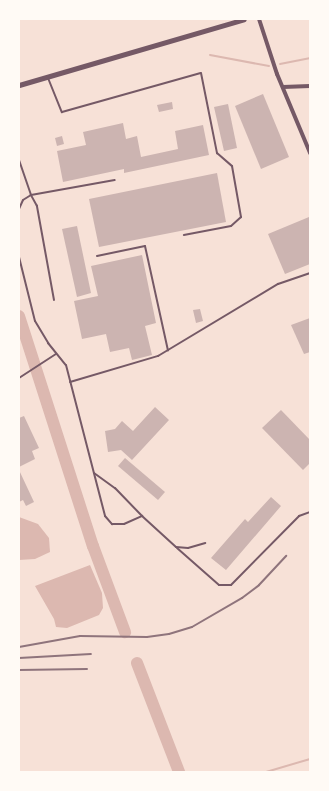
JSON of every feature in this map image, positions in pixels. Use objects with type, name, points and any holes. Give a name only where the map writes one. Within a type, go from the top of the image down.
[{"type":"street","points":[[19,85],[244,19]]},
{"type":"street","points":[[259,19],[283,87],[310,153]]},
{"type":"street","points":[[283,87],[310,86]]},
{"type":"lane","points":[[48,77],[62,112],[201,73],[217,153],[232,166],[241,217],[230,226],[184,235]]},
{"type":"lane","points":[[19,160],[31,195],[37,206],[54,300]]},
{"type":"lane","points":[[19,209],[23,200],[31,195],[115,180]]},
{"type":"lane","points":[[97,256],[145,246],[168,350]]},
{"type":"lane","points":[[19,257],[35,321],[56,354],[66,365],[105,516],[112,524],[124,524],[142,516]]},
{"type":"lane","points":[[70,382],[115,371],[168,350],[278,284],[310,272]]},
{"type":"lane","points":[[19,378],[56,354]]},
{"type":"lane","points":[[93,473],[115,488],[142,516],[219,585],[231,585],[299,516],[310,512]]},
{"type":"lane","points":[[176,547],[188,548],[205,543]]},
{"type":"shaded area","points":[[19,517],[38,524],[49,538],[50,552],[35,559],[19,560]]},
{"type":"shaded area","points":[[90,565],[102,593],[103,608],[99,615],[67,628],[56,627],[54,619],[35,586]]},
{"type":"building","points":[[263,94],[289,157],[261,169],[235,106]]},
{"type":"building","points":[[172,102],[173,109],[159,112],[157,105]]},
{"type":"building","points":[[228,104],[237,148],[224,151],[214,107]]},
{"type":"building","points":[[123,123],[126,139],[137,136],[141,157],[178,149],[175,131],[203,125],[209,155],[124,173],[124,169],[63,182],[57,151],[86,145],[83,132]]},
{"type":"building","points":[[62,136],[64,144],[57,146],[55,138]]},
{"type":"building","points":[[217,173],[226,222],[99,247],[89,199]]},
{"type":"building","points":[[309,217],[310,264],[285,274],[268,234]]},
{"type":"building","points":[[77,226],[91,293],[77,297],[62,229]]},
{"type":"building","points":[[142,255],[156,323],[145,326],[152,355],[132,360],[129,348],[110,352],[106,334],[82,339],[74,301],[98,296],[91,266]]},
{"type":"building","points":[[200,309],[203,321],[196,323],[193,310]]},
{"type":"building","points":[[310,318],[310,352],[304,354],[291,325]]},
{"type":"building","points":[[155,407],[169,420],[132,460],[121,450],[108,452],[105,431],[115,429],[122,421],[133,431]]},
{"type":"building","points":[[281,410],[310,440],[310,463],[303,470],[262,428]]},
{"type":"building","points":[[24,416],[39,448],[32,451],[35,459],[19,467],[19,418]]},
{"type":"building","points":[[125,458],[165,492],[158,500],[118,466]]},
{"type":"building","points":[[19,470],[34,502],[26,506],[23,500],[19,502]]},
{"type":"building","points":[[271,497],[281,506],[226,570],[211,558],[245,519],[248,522]]},
{"type":"waterway","points":[[210,55],[269,66]]},
{"type":"waterway","points":[[280,64],[310,58]]},
{"type":"waterway","points":[[19,316],[93,546],[125,632]]},
{"type":"waterway","points":[[137,663],[179,772]]},
{"type":"waterway","points":[[266,772],[310,759]]},
{"type":"railway","points":[[19,647],[80,636],[147,637],[169,634],[192,627],[242,598],[259,585],[286,556]]},
{"type":"railway","points":[[19,658],[91,654]]},
{"type":"railway","points":[[19,670],[87,669]]}]
